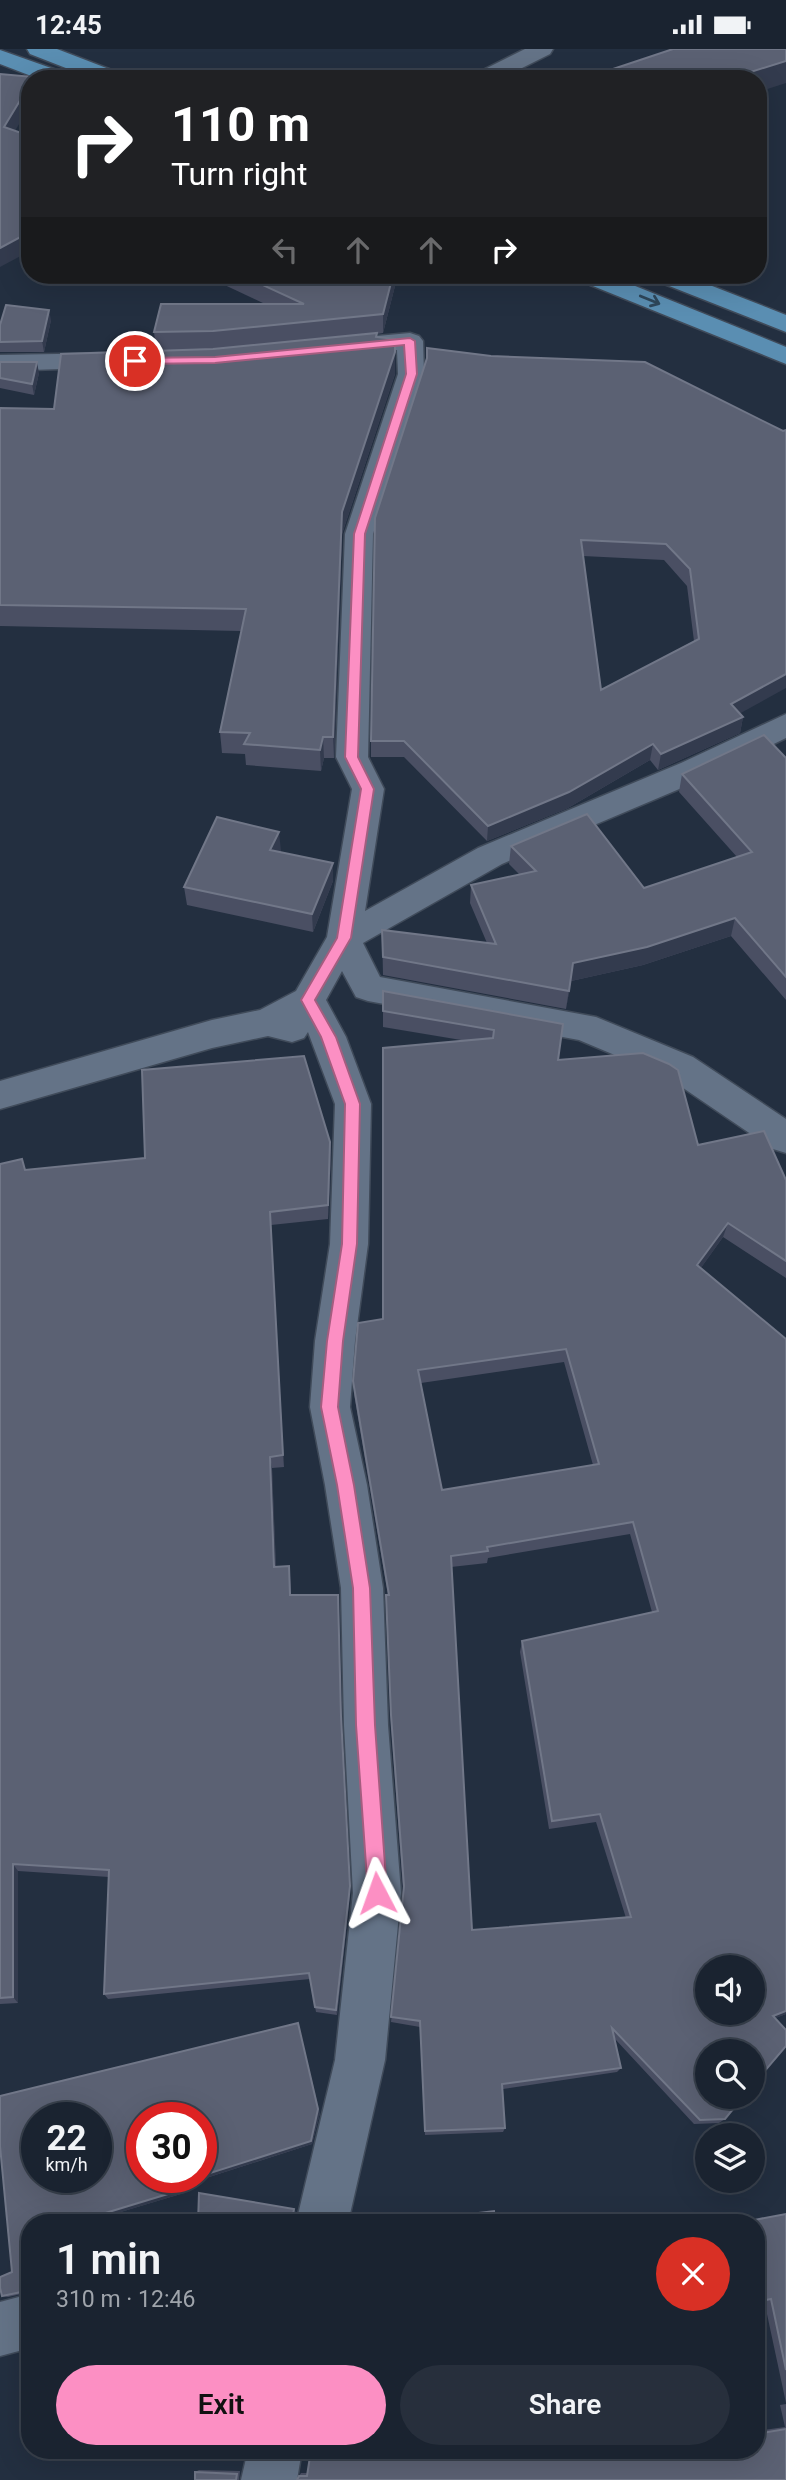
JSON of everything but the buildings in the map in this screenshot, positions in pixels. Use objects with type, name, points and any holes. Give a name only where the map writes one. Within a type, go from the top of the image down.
[{"type":"main road","points":[[38,49],[91,70]]},
{"type":"main road","points":[[0,57],[35,70]]},
{"type":"main road","points":[[609,284],[786,356]]},
{"type":"main road","points":[[686,284],[786,324]]},
{"type":"street","points":[[501,70],[542,49]]},
{"type":"street","points":[[0,1095],[212,1034],[268,1022],[308,1000],[344,938],[368,789],[352,757],[359,534],[411,374],[410,341],[326,349]]},
{"type":"street","points":[[0,363],[135,361]]},
{"type":"street","points":[[344,938],[490,856],[692,771],[786,725]]},
{"type":"street","points":[[344,938],[368,988],[584,1027],[680,1067],[786,1138]]},
{"type":"street","points":[[308,1000],[328,1037],[353,1104],[349,1244],[335,1341],[330,1407],[346,1485],[362,1588],[366,1725],[377,1893],[360,2060],[324,2214]]},
{"type":"street","points":[[268,1022],[328,1037]]},
{"type":"street","points":[[0,2329],[21,2323]]},
{"type":"street","points":[[269,2480],[273,2459]]},
{"type":"route","points":[[135,361],[215,360],[410,341],[411,374],[359,534],[352,757],[368,789],[344,938],[308,1000],[328,1037],[353,1104],[349,1244],[335,1341],[330,1407],[346,1485],[362,1588],[366,1725],[377,1893]]}]
